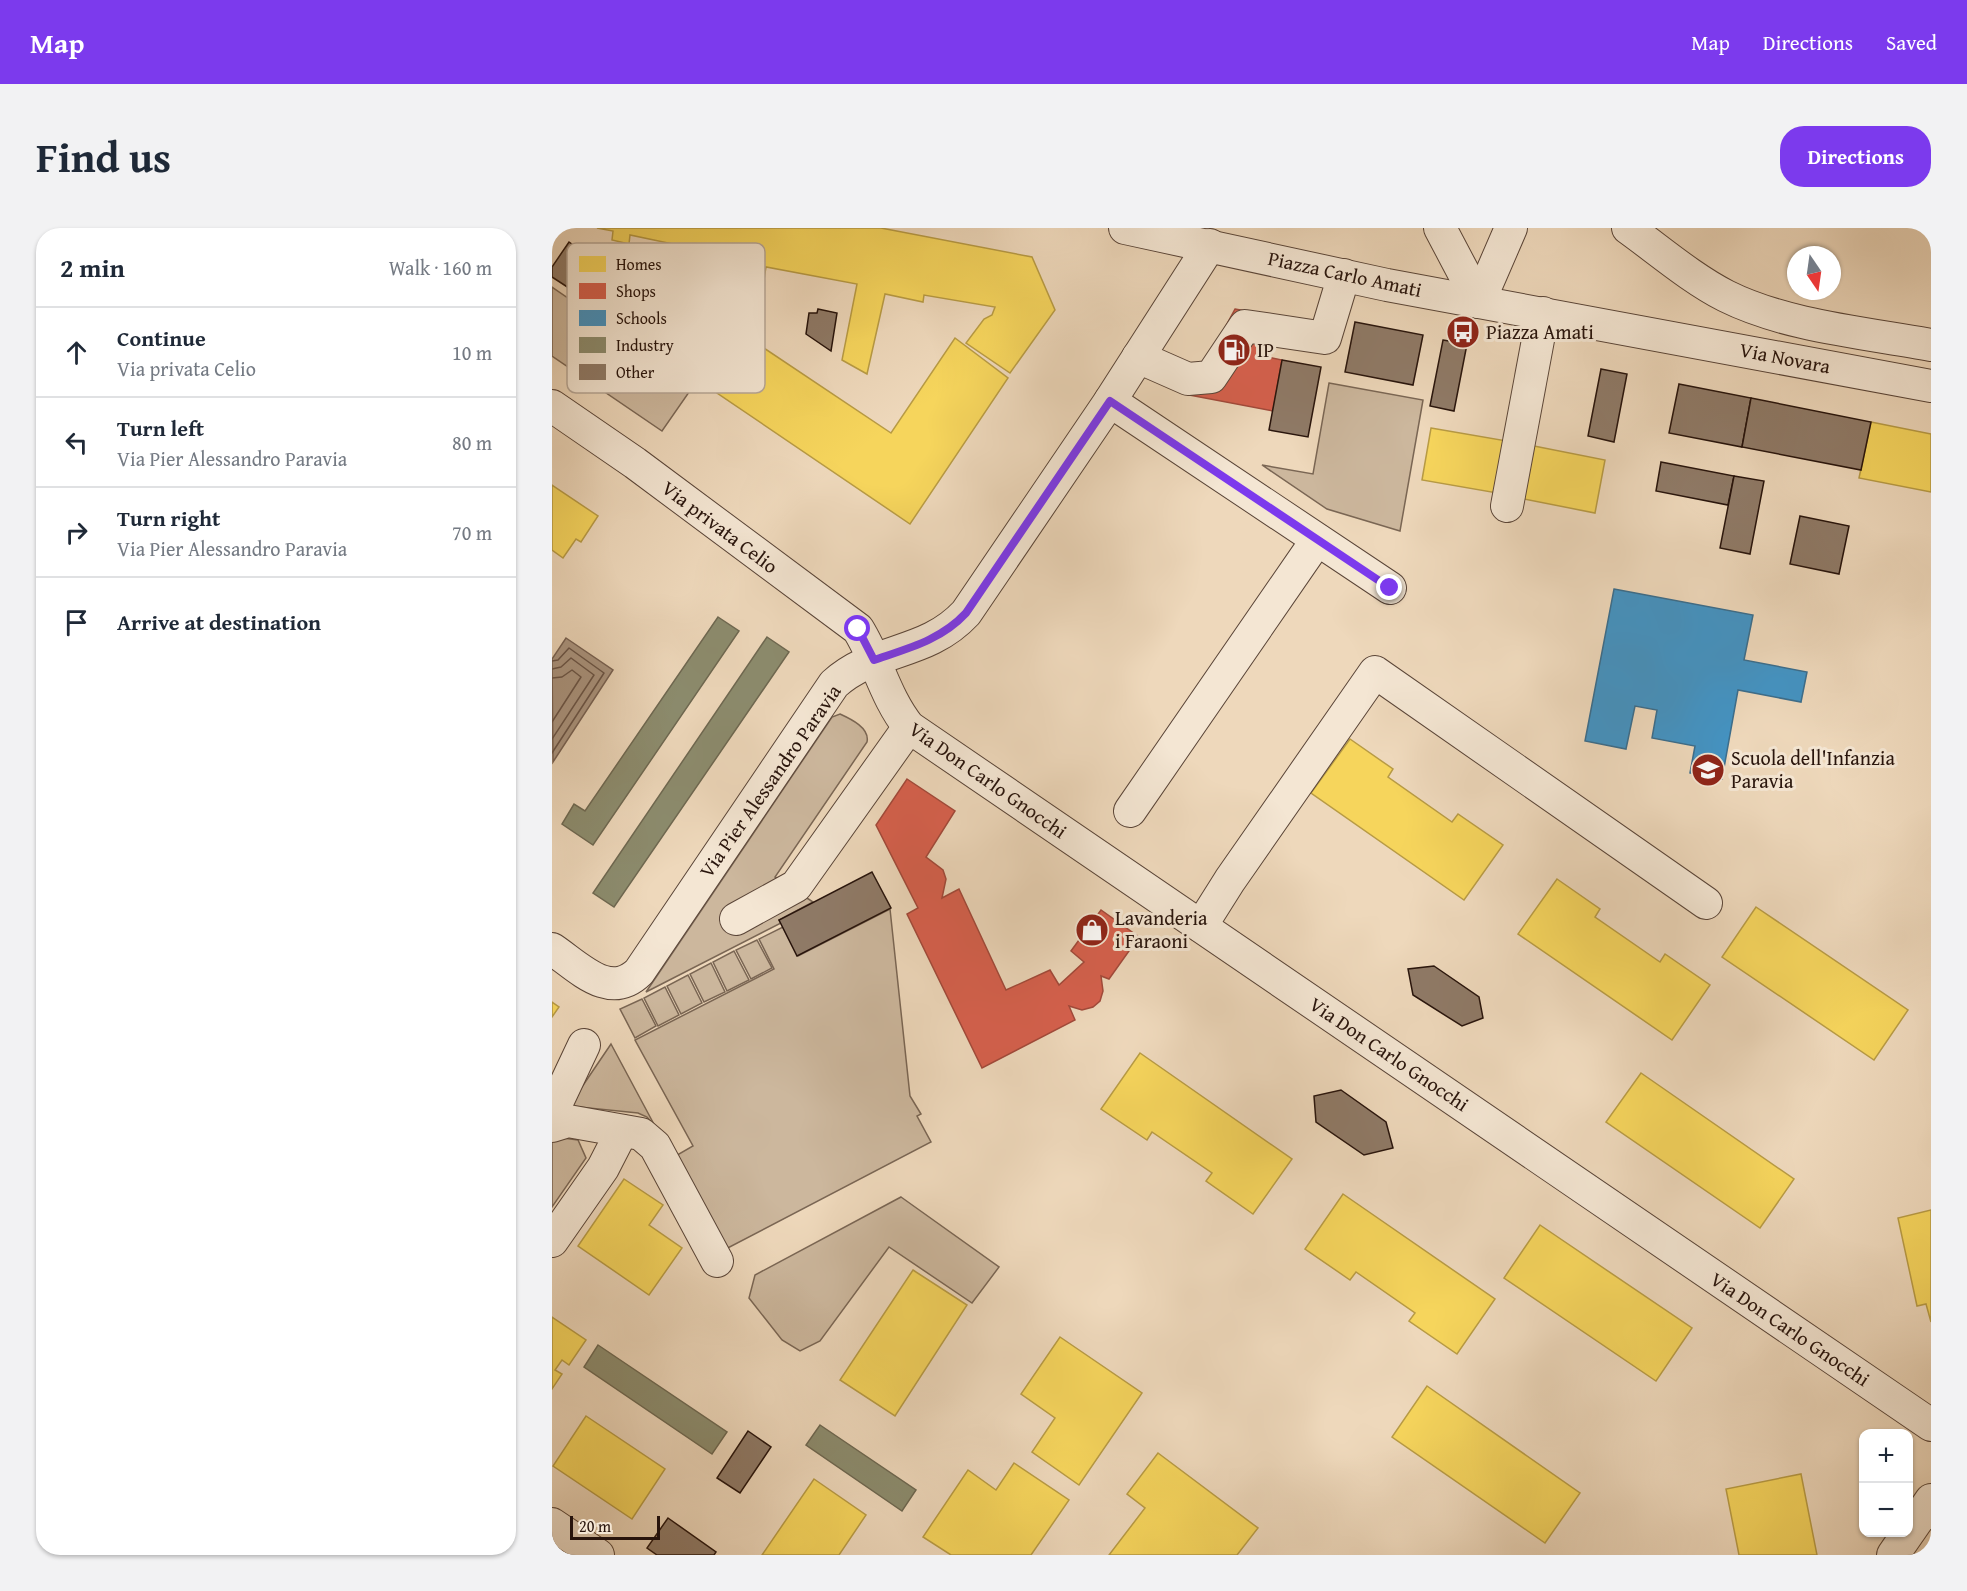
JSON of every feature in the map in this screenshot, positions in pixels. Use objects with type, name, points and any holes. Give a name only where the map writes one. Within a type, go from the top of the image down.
[{"type":"street","points":[[1125,228],[1210,245]]},
{"type":"street","points":[[1440,228],[1479,302]]},
{"type":"street","points":[[1479,302],[1511,228]]},
{"type":"street","name":"Via Novara","points":[[1628,228],[1685,270],[1727,296],[1794,319],[1931,345]]},
{"type":"street","name":"Piazza Carlo Amati","points":[[1210,245],[1344,275],[1639,331]]},
{"type":"street","name":"Via Pier Alessandro Paravia","points":[[552,949],[602,983],[616,984],[629,981],[639,972],[834,684],[845,674],[874,660],[939,637],[953,627],[966,613],[1110,401],[1210,245]]},
{"type":"street","points":[[1138,357],[1188,379],[1211,377],[1245,326],[1325,338],[1344,275]]},
{"type":"street","points":[[1507,506],[1543,313]]},
{"type":"street","name":"Via Novara","points":[[1639,331],[1931,386]]},
{"type":"street","points":[[1110,401],[1390,588]]},
{"type":"street","name":"Via privata Celio","points":[[552,406],[858,629],[874,660]]},
{"type":"street","points":[[1130,811],[1317,540]]},
{"type":"street","name":"Via Don Carlo Gnocchi","points":[[874,660],[885,689],[909,727],[1931,1425]]},
{"type":"street","points":[[1201,926],[1230,880],[1375,672],[1706,903]]},
{"type":"street","points":[[735,920],[796,886],[909,727]]},
{"type":"street","points":[[552,1113],[584,1045]]},
{"type":"street","points":[[552,1126],[568,1121],[641,1134],[655,1146],[717,1261]]},
{"type":"street","points":[[552,1242],[603,1167],[622,1131]]},
{"type":"street","points":[[1893,1555],[1931,1500]]},
{"type":"street","points":[[552,1524],[598,1555]]},
{"type":"shaded area","points":[[552,287],[567,297],[567,366],[552,356]]},
{"type":"shaded area","points":[[1329,383],[1423,400],[1400,531],[1327,509],[1262,465],[1313,474]]},
{"type":"shaded area","points":[[606,393],[688,393],[662,431]]},
{"type":"shaded area","points":[[840,714],[863,728],[867,742],[775,877],[813,902],[779,920],[781,923],[646,992],[832,717]]},
{"type":"shaded area","points":[[890,909],[910,1096],[921,1114],[917,1116],[931,1142],[722,1251],[672,1158],[693,1146],[635,1040],[774,969],[759,939],[783,927],[798,956]]},
{"type":"shaded area","points":[[757,940],[772,968],[751,979],[736,950]]},
{"type":"shaded area","points":[[734,951],[749,980],[727,991],[713,962]]},
{"type":"shaded area","points":[[711,963],[725,992],[704,1002],[690,974]]},
{"type":"shaded area","points":[[688,975],[702,1003],[681,1014],[667,986]]},
{"type":"shaded area","points":[[665,987],[679,1015],[658,1026],[644,998]]},
{"type":"shaded area","points":[[642,999],[656,1026],[635,1038],[620,1009]]},
{"type":"shaded area","points":[[611,1044],[656,1128],[647,1117],[638,1113],[569,1106]]},
{"type":"shaded area","points":[[563,1138],[578,1140],[586,1158],[552,1207],[552,1140]]},
{"type":"shaded area","points":[[901,1197],[999,1267],[972,1303],[889,1247],[820,1341],[800,1351],[782,1340],[749,1298],[755,1275]]},
{"type":"water","points":[[566,638],[613,670],[553,762],[552,659]]},
{"type":"building: Homes","points":[[597,228],[881,228],[1032,257],[1055,310],[1010,373],[966,343],[984,319],[992,315],[995,307],[924,295],[923,302],[885,294],[867,374],[842,360],[857,284],[766,267],[765,273],[765,243],[668,243],[630,235],[629,243],[625,243],[612,240],[613,231]]},
{"type":"building: Homes","points":[[955,338],[1008,378],[910,524],[717,393],[765,393],[765,349],[891,433]]},
{"type":"building: Homes","points":[[1871,422],[1931,434],[1931,492],[1859,478]]},
{"type":"building: Homes","points":[[1431,428],[1507,441],[1497,493],[1422,480]]},
{"type":"building: Homes","points":[[1529,445],[1605,460],[1595,513],[1519,498]]},
{"type":"building: Homes","points":[[552,485],[598,516],[581,542],[576,539],[563,558],[552,550]]},
{"type":"building: Homes","points":[[1350,739],[1393,769],[1388,777],[1452,822],[1458,814],[1503,845],[1464,900],[1311,793]]},
{"type":"building: Homes","points":[[1557,879],[1600,909],[1595,917],[1660,962],[1665,954],[1710,985],[1672,1040],[1518,934]]},
{"type":"building: Homes","points":[[1756,907],[1908,1010],[1874,1060],[1722,957]]},
{"type":"building: Homes","points":[[552,1002],[559,1007],[552,1017]]},
{"type":"building: Homes","points":[[1140,1053],[1292,1159],[1253,1214],[1206,1181],[1212,1173],[1152,1132],[1147,1140],[1101,1109]]},
{"type":"building: Homes","points":[[1641,1073],[1794,1179],[1760,1228],[1606,1122]]},
{"type":"building: Homes","points":[[624,1179],[663,1205],[649,1225],[682,1248],[649,1295],[578,1246]]},
{"type":"building: Homes","points":[[1343,1194],[1495,1299],[1457,1354],[1409,1321],[1415,1313],[1356,1272],[1350,1280],[1305,1249]]},
{"type":"building: Homes","points":[[1931,1210],[1931,1322],[1926,1304],[1917,1306],[1898,1218]]},
{"type":"building: Homes","points":[[1540,1225],[1692,1328],[1656,1381],[1504,1278]]},
{"type":"building: Homes","points":[[913,1270],[967,1305],[895,1416],[840,1380]]},
{"type":"building: Homes","points":[[552,1317],[586,1340],[569,1365],[562,1360],[555,1370],[562,1374],[552,1389]]},
{"type":"building: Homes","points":[[1060,1337],[1142,1393],[1079,1485],[1032,1452],[1055,1418],[1021,1394]]},
{"type":"building: Homes","points":[[1427,1386],[1580,1493],[1545,1543],[1392,1437]]},
{"type":"building: Homes","points":[[586,1416],[665,1469],[632,1519],[553,1466]]},
{"type":"building: Homes","points":[[1158,1453],[1258,1528],[1237,1555],[1109,1555],[1145,1508],[1127,1494]]},
{"type":"building: Homes","points":[[1014,1463],[1069,1500],[1031,1555],[951,1555],[923,1537],[968,1470],[996,1490]]},
{"type":"building: Homes","points":[[1801,1474],[1817,1555],[1739,1555],[1726,1489]]},
{"type":"building: Homes","points":[[814,1479],[866,1515],[839,1555],[762,1555]]},
{"type":"building: Shops","points":[[1235,309],[1268,315],[1263,356],[1282,360],[1273,411],[1189,395]]},
{"type":"building: Shops","points":[[907,779],[955,811],[926,857],[943,870],[946,879],[942,898],[959,889],[1006,990],[1050,970],[1059,985],[1084,962],[1071,951],[1101,910],[1139,937],[1109,979],[1101,976],[1103,991],[1100,1001],[1093,1007],[1082,1010],[1069,1006],[1075,1020],[982,1068],[907,914],[918,908],[876,825]]},
{"type":"building: Schools","points":[[1614,589],[1753,615],[1744,660],[1807,672],[1801,702],[1738,690],[1722,779],[1690,773],[1695,746],[1652,738],[1657,710],[1635,706],[1626,749],[1585,741]]},
{"type":"building: Industry","points":[[718,617],[739,631],[593,845],[562,824],[574,804],[585,811]]},
{"type":"building: Industry","points":[[767,637],[789,652],[614,907],[593,893]]},
{"type":"building: Industry","points":[[598,1345],[727,1432],[712,1454],[584,1367]]},
{"type":"building: Industry","points":[[820,1425],[916,1490],[902,1511],[806,1445]]},
{"type":"building: Other","points":[[567,245],[567,287],[552,277],[552,267]]},
{"type":"building: Other","points":[[818,309],[837,313],[831,351],[806,334],[809,313],[817,313]]},
{"type":"building: Other","points":[[1355,322],[1423,335],[1413,385],[1345,372]]},
{"type":"building: Other","points":[[1443,340],[1467,344],[1454,411],[1430,406]]},
{"type":"building: Other","points":[[1282,360],[1321,367],[1308,437],[1269,430]]},
{"type":"building: Other","points":[[1601,369],[1627,374],[1614,442],[1588,436]]},
{"type":"building: Other","points":[[1679,384],[1751,398],[1742,447],[1669,433]]},
{"type":"building: Other","points":[[1751,398],[1871,422],[1861,470],[1742,447]]},
{"type":"building: Other","points":[[1661,462],[1734,476],[1728,505],[1656,491]]},
{"type":"building: Other","points":[[1734,476],[1764,481],[1750,554],[1720,548]]},
{"type":"building: Other","points":[[1800,516],[1849,526],[1839,574],[1790,564]]},
{"type":"building: Other","points":[[872,872],[891,908],[797,956],[779,920]]},
{"type":"building: Other","points":[[1434,966],[1479,997],[1483,1018],[1462,1026],[1413,995],[1408,969]]},
{"type":"building: Other","points":[[1341,1090],[1386,1122],[1393,1148],[1364,1155],[1316,1122],[1314,1096]]},
{"type":"building: Other","points":[[748,1431],[771,1447],[740,1493],[717,1478]]},
{"type":"building: Other","points":[[668,1518],[716,1552],[714,1555],[657,1555],[647,1548]]},
{"type":"place","name":"Piazza Amati","points":[[1463,332]]},
{"type":"place","name":"IP","points":[[1234,350]]},
{"type":"place","name":"Scuola dell'Infanzia Paravia","points":[[1708,770]]},
{"type":"place","name":"Lavanderia i Faraoni","points":[[1092,930]]},
{"type":"route","points":[[858,629],[874,660],[939,637],[953,627],[966,613],[1110,401],[1390,588]]}]
